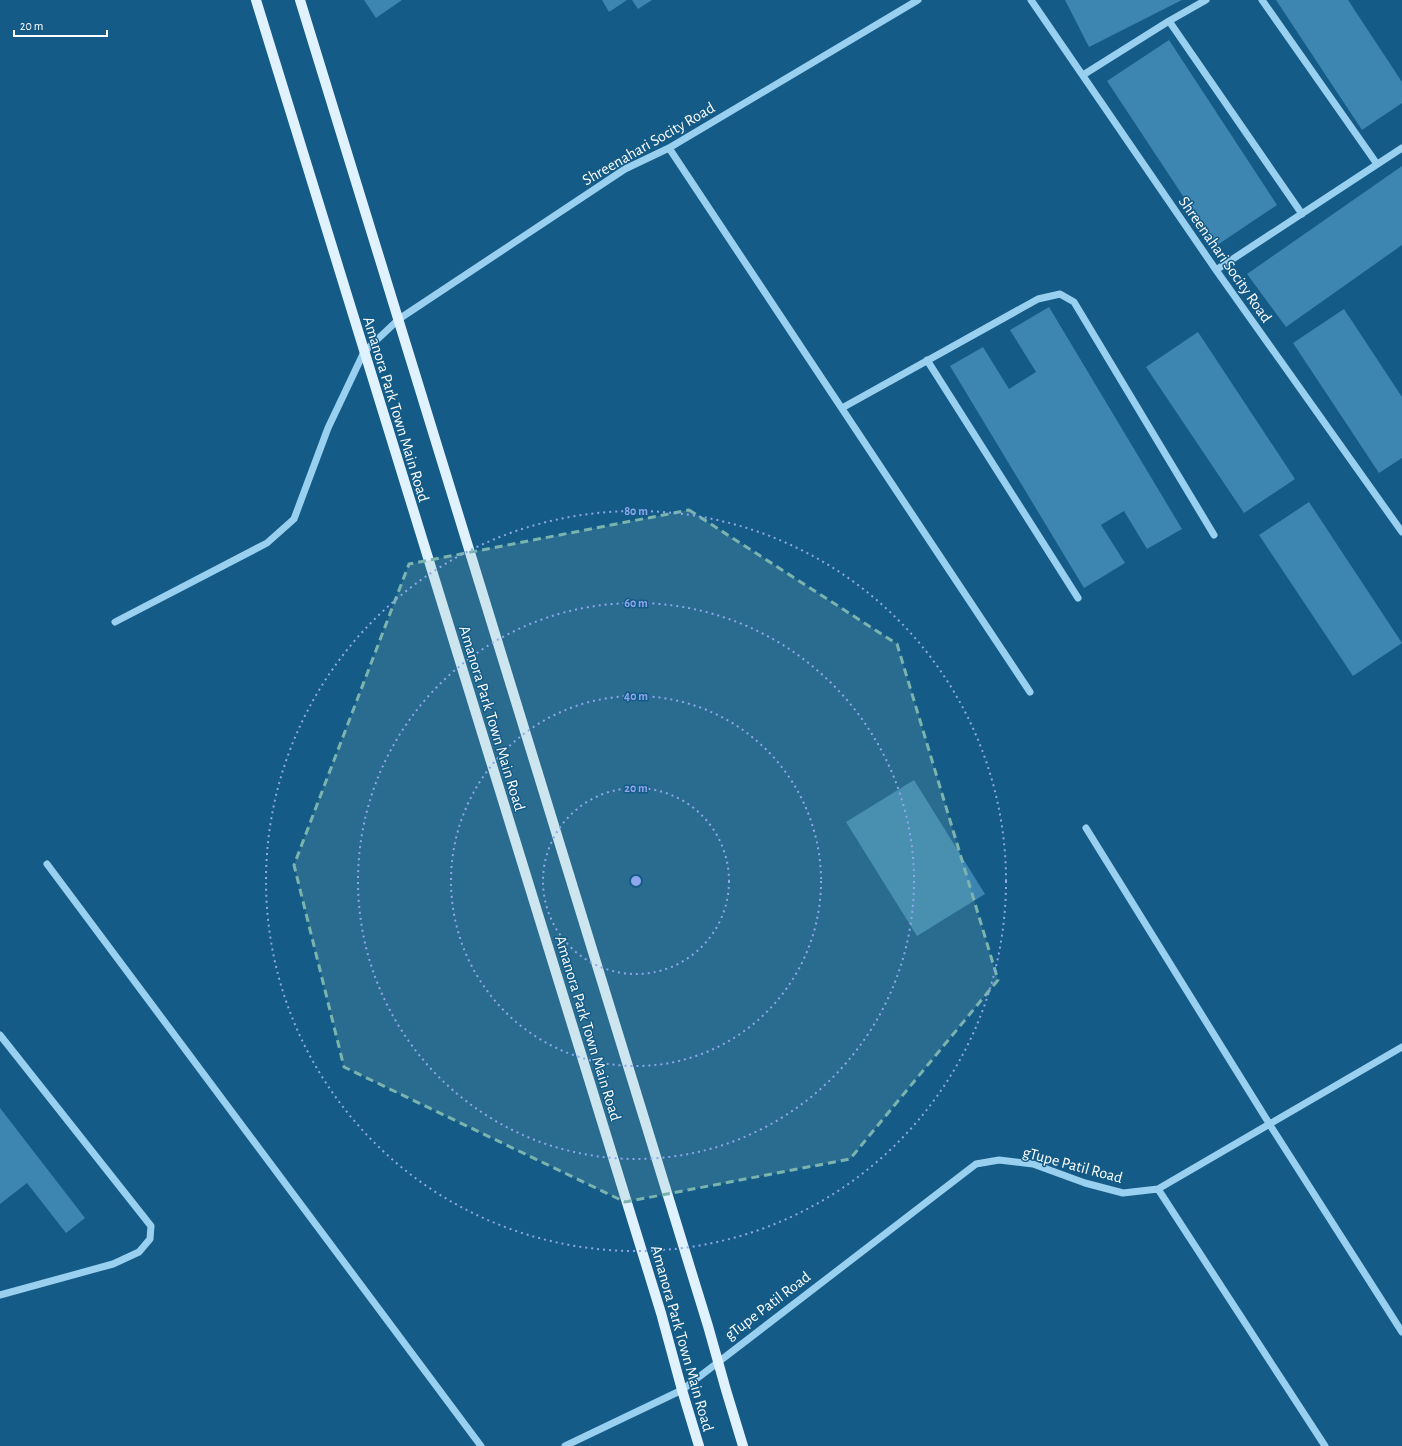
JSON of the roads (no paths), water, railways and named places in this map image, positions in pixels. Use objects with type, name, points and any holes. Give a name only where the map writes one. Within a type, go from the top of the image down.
[{"type":"main road","name":"Amanora Park Town Main Road","points":[[256,0],[663,1319],[699,1446]]},
{"type":"main road","name":"Amanora Park Town Main Road","points":[[300,0],[399,319],[743,1446]]},
{"type":"street","name":"Shreenahari Socity Road","points":[[364,352],[399,319],[625,169],[670,148],[918,0]]},
{"type":"street","name":"Shreenahari Socity Road","points":[[1032,0],[1216,270],[1402,532]]},
{"type":"street","points":[[1083,75],[1169,21],[1206,0]]},
{"type":"street","points":[[1262,0],[1377,164]]},
{"type":"street","points":[[1169,21],[1302,214]]},
{"type":"street","points":[[670,148],[1030,692]]},
{"type":"street","points":[[1216,270],[1402,148]]},
{"type":"street","points":[[842,408],[1038,299],[1060,294],[1074,302],[1214,535]]},
{"type":"street","points":[[115,622],[267,543],[294,519],[328,428],[364,352]]},
{"type":"street","points":[[927,360],[1078,598]]},
{"type":"street","points":[[1086,828],[1270,1125],[1402,1332]]},
{"type":"street","points":[[47,864],[482,1446]]},
{"type":"street","points":[[0,1035],[151,1226],[150,1239],[139,1252],[113,1264],[0,1295]]},
{"type":"street","name":"gTupe Patil Road","points":[[565,1446],[682,1390],[976,1164],[999,1160],[1033,1164],[1123,1193],[1158,1189],[1402,1047]]},
{"type":"street","points":[[1158,1189],[1325,1446]]}]
